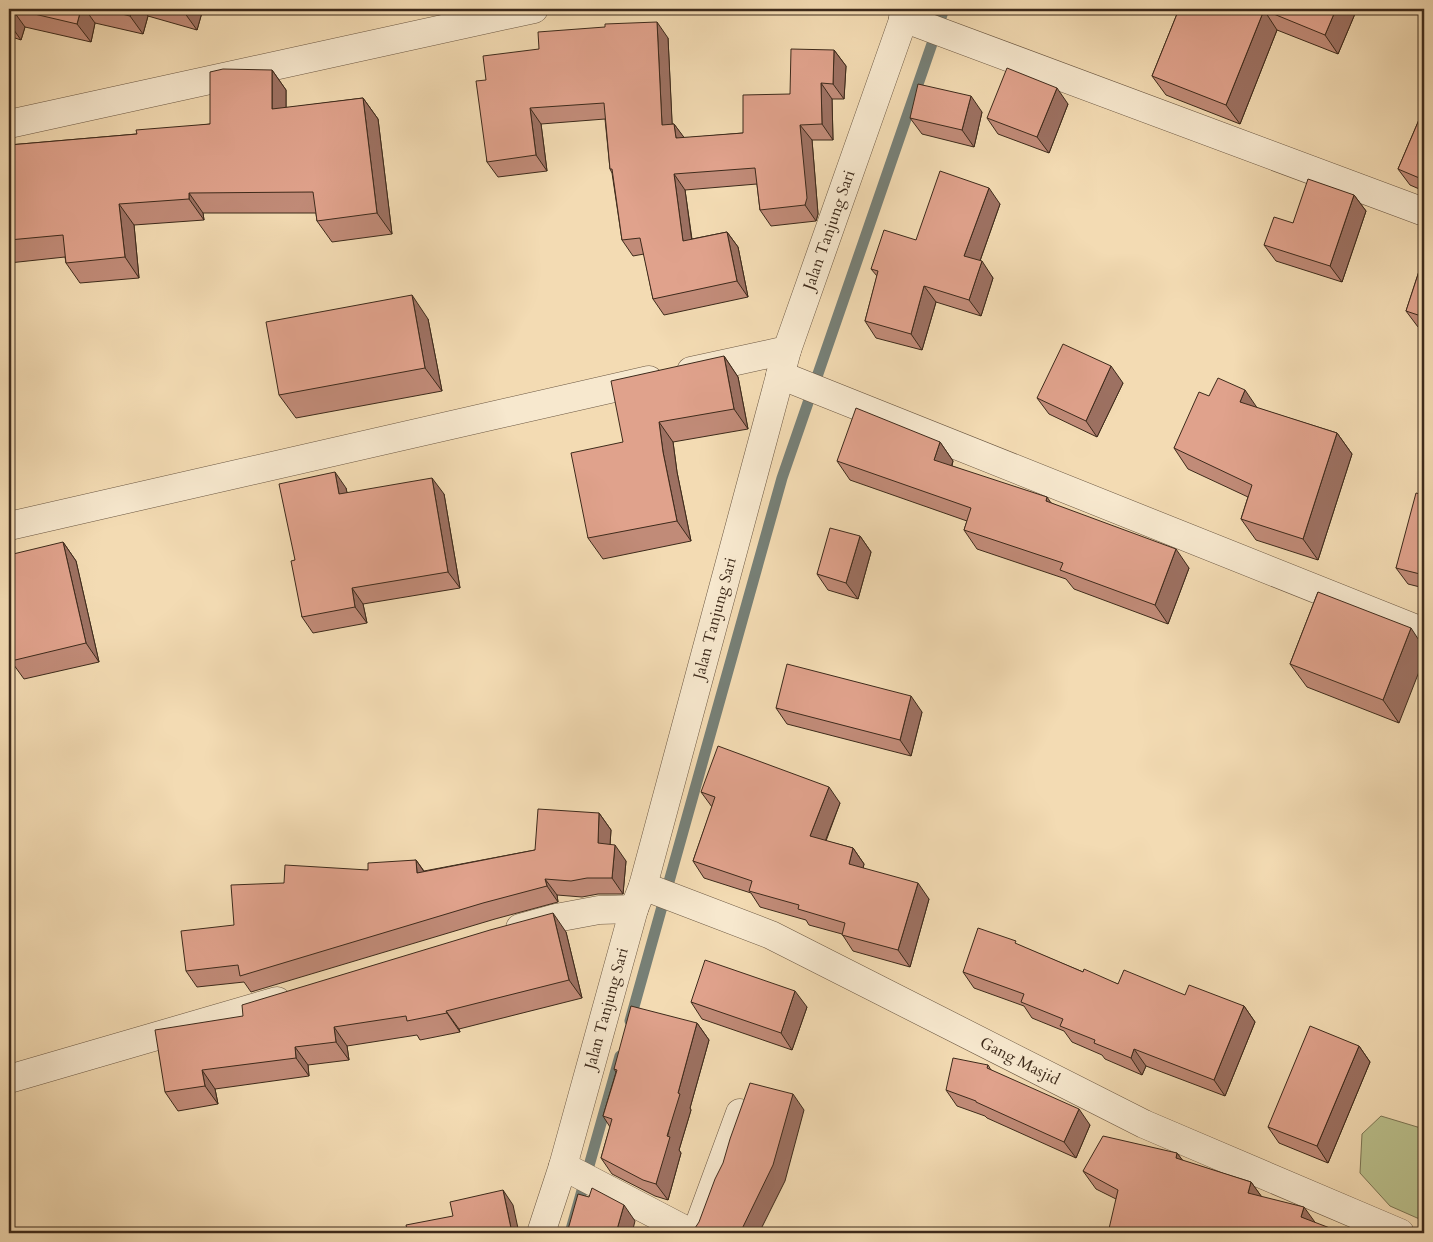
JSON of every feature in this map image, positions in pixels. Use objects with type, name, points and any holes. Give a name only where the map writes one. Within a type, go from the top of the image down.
[{"type":"street","points":[[9,124],[534,9]]},
{"type":"street","points":[[913,18],[1424,212]]},
{"type":"street","name":"Jalan Tanjung Sari","points":[[541,1233],[578,1174],[638,897],[794,374],[913,18]]},
{"type":"street","points":[[9,526],[543,403],[794,374],[1424,632]]},
{"type":"street","points":[[499,934],[573,914],[599,910],[638,897]]},
{"type":"street","name":"Gang Masjid","points":[[638,897],[772,936],[1144,1124],[1400,1233]]},
{"type":"street","points":[[9,1079],[305,992]]},
{"type":"street","points":[[696,1233],[748,1090]]},
{"type":"street","points":[[578,1174],[691,1233]]},
{"type":"green space","points":[[1381,1116],[1424,1129],[1424,1221],[1390,1206],[1360,1173],[1362,1134]]},
{"type":"building","points":[[13,9],[81,9],[77,24]]},
{"type":"building","points":[[101,9],[132,9],[130,16]]},
{"type":"building","points":[[1179,9],[1336,9],[1325,35],[1264,10],[1226,105],[1152,76]]},
{"type":"building","points":[[657,22],[662,125],[674,124],[676,138],[743,133],[743,95],[790,94],[791,49],[834,50],[833,84],[821,83],[822,124],[800,125],[807,198],[805,205],[760,210],[755,168],[674,174],[683,241],[727,232],[737,281],[653,299],[640,238],[622,240],[612,169],[610,169],[604,103],[530,108],[536,155],[487,162],[476,81],[486,80],[483,56],[539,49],[538,32],[605,27],[605,24]]},
{"type":"building","points":[[1007,68],[1057,88],[1037,137],[987,118]]},
{"type":"building","points":[[223,69],[272,70],[272,109],[363,98],[377,213],[317,221],[313,192],[189,193],[189,199],[119,204],[125,257],[66,263],[63,235],[9,240],[9,145],[137,134],[136,130],[210,124],[210,72]]},
{"type":"building","points":[[918,84],[971,96],[962,130],[910,118]]},
{"type":"building","points":[[1424,108],[1424,180],[1398,169]]},
{"type":"building","points":[[940,171],[989,188],[964,256],[982,261],[969,300],[924,286],[911,334],[865,321],[878,271],[871,269],[884,230],[916,240]]},
{"type":"building","points":[[1308,179],[1354,195],[1330,266],[1264,245],[1274,217],[1293,223]]},
{"type":"building","points":[[1424,256],[1424,317],[1406,311]]},
{"type":"building","points":[[412,295],[425,368],[279,395],[266,322]]},
{"type":"building","points":[[1063,344],[1111,366],[1086,421],[1037,398]]},
{"type":"building","points":[[724,356],[734,409],[659,422],[677,521],[588,538],[571,453],[623,442],[611,381]]},
{"type":"building","points":[[1218,378],[1245,390],[1240,402],[1337,433],[1303,539],[1241,519],[1252,485],[1174,448],[1199,392],[1209,396]]},
{"type":"building","points":[[856,408],[940,442],[934,460],[1047,497],[1046,501],[1176,549],[1155,605],[1060,570],[1063,563],[964,530],[971,508],[837,461]]},
{"type":"building","points":[[335,472],[339,494],[432,478],[448,572],[352,588],[355,607],[302,617],[291,561],[295,560],[279,484]]},
{"type":"building","points":[[1416,493],[1424,495],[1424,575],[1396,568]]},
{"type":"building","points":[[830,528],[860,536],[846,583],[817,574]]},
{"type":"building","points":[[63,542],[86,643],[11,661],[9,650],[9,555]]},
{"type":"building","points":[[1318,592],[1411,628],[1383,700],[1290,664]]},
{"type":"building","points":[[787,664],[911,696],[900,740],[776,708]]},
{"type":"building","points":[[718,746],[829,787],[810,836],[853,848],[849,864],[918,883],[898,950],[842,935],[845,923],[798,909],[799,905],[749,891],[752,881],[693,861],[715,797],[701,792]]},
{"type":"building","points":[[538,809],[599,813],[598,843],[615,845],[612,878],[587,878],[571,881],[545,879],[547,886],[483,903],[240,976],[238,965],[186,971],[181,931],[234,925],[231,885],[284,883],[285,865],[368,870],[368,863],[416,860],[417,873],[535,850]]},
{"type":"building","points":[[553,913],[569,980],[446,1011],[447,1013],[407,1021],[406,1016],[334,1027],[336,1042],[295,1047],[296,1058],[202,1070],[205,1086],[165,1092],[155,1030],[243,1016],[242,1005],[490,930]]},
{"type":"building","points":[[978,928],[1016,941],[1015,943],[1083,972],[1084,969],[1118,984],[1124,970],[1185,995],[1189,985],[1244,1006],[1214,1080],[1134,1049],[1131,1058],[1094,1043],[1095,1040],[1060,1026],[1063,1019],[1021,1002],[1024,994],[963,972]]},
{"type":"building","points":[[705,960],[795,991],[781,1033],[691,1002]]},
{"type":"building","points":[[631,1006],[697,1023],[678,1093],[680,1094],[667,1136],[670,1137],[656,1184],[643,1180],[601,1158],[612,1119],[603,1116],[617,1070],[614,1069]]},
{"type":"building","points":[[1310,1026],[1359,1046],[1317,1146],[1268,1127]]},
{"type":"building","points":[[953,1058],[988,1065],[987,1068],[1079,1109],[1064,1142],[976,1101],[946,1090]]},
{"type":"building","points":[[750,1083],[793,1094],[773,1165],[740,1233],[688,1233],[699,1222],[723,1163]]},
{"type":"building","points":[[1103,1136],[1177,1153],[1176,1158],[1251,1182],[1248,1193],[1304,1207],[1301,1217],[1343,1233],[1108,1233],[1118,1190],[1083,1171]]},
{"type":"building","points":[[592,1188],[624,1205],[616,1233],[567,1233],[578,1194],[589,1197]]},
{"type":"building","points":[[503,1190],[512,1233],[408,1233],[406,1225],[453,1216],[450,1202]]},
{"type":"building","points":[[83,1231],[104,1233],[83,1233]]},
{"type":"waterway","points":[[630,1021],[782,478],[944,9]]},
{"type":"waterway","points":[[570,1233],[620,1056]]}]
